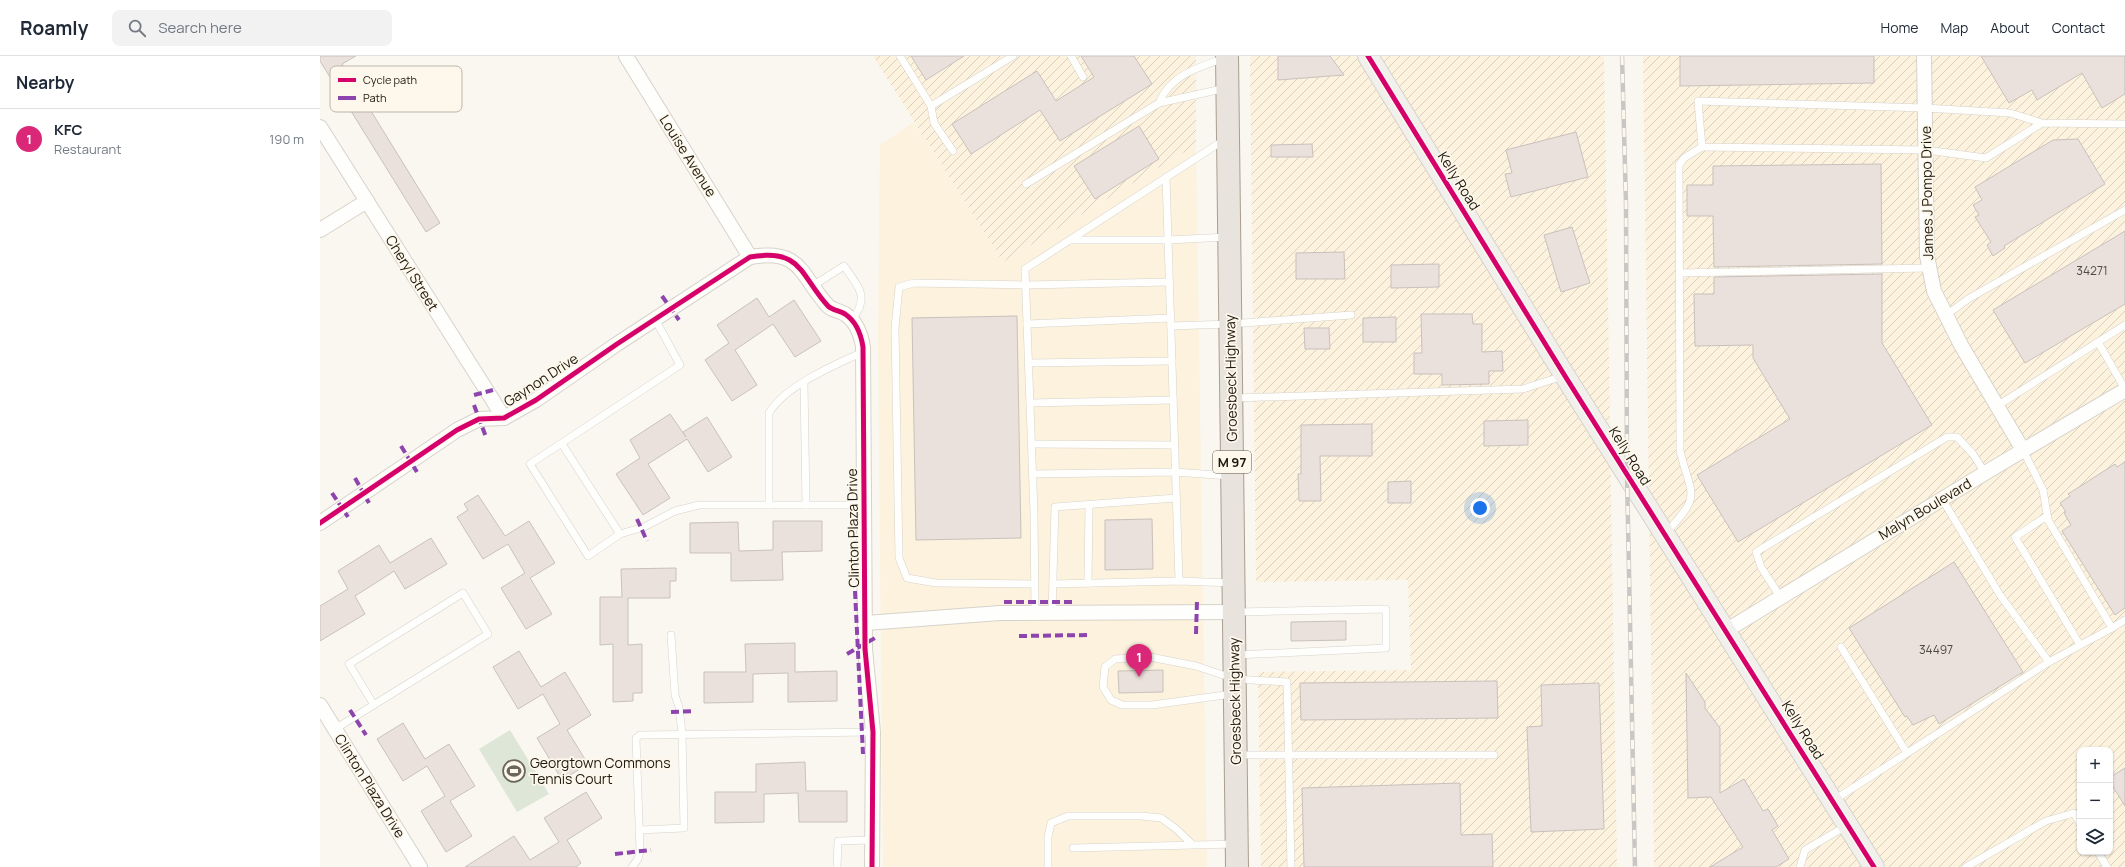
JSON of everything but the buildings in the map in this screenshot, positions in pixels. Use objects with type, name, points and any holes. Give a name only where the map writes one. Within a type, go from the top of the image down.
[{"type":"main road","name":"Groesbeck Highway","points":[[1227,57],[1237,867]]},
{"type":"street","name":"Louise Avenue","points":[[626,56],[750,257]]},
{"type":"street","name":"Kelly Road","points":[[1368,56],[1566,376],[1727,630],[1874,867]]},
{"type":"street","name":"James J Pompo Drive","points":[[1924,56],[1928,268],[1934,291],[1945,316],[2023,450]]},
{"type":"street","name":"Cheryl Street","points":[[320,127],[504,418]]},
{"type":"street","points":[[320,230],[367,201]]},
{"type":"street","name":"Clinton Plaza Drive","points":[[750,257],[767,254],[791,261],[802,269],[829,307],[845,314],[852,320],[858,327],[862,336],[866,623],[865,649],[873,732],[872,867]]},
{"type":"street","name":"Gaynon Drive","points":[[320,523],[457,430],[479,420],[504,418],[536,400],[655,319],[750,257]]},
{"type":"street","name":"Malyn Boulevard","points":[[1727,630],[2125,389]]},
{"type":"street","points":[[866,623],[1000,613],[1234,612]]},
{"type":"street","name":"Clinton Plaza Drive","points":[[320,705],[420,867]]},
{"type":"lane","points":[[900,56],[931,106],[934,123],[953,151]]},
{"type":"lane","points":[[931,106],[1013,56]]},
{"type":"lane","points":[[1071,56],[1083,77]]},
{"type":"lane","points":[[1159,103],[1167,88],[1175,80],[1193,69],[1227,57]]},
{"type":"lane","points":[[1026,184],[1159,103],[1227,87]]},
{"type":"lane","points":[[1702,147],[1698,101],[1925,108],[2010,113],[2042,123],[2125,124]]},
{"type":"lane","points":[[1665,534],[1686,512],[1692,500],[1691,487],[1680,451],[1679,166],[1684,158],[1702,147],[1926,150],[1986,158],[2042,123]]},
{"type":"lane","points":[[1034,613],[1032,474],[1025,269],[1228,137]]},
{"type":"lane","points":[[1166,178],[1179,581]]},
{"type":"lane","points":[[1945,316],[1968,299],[2125,210]]},
{"type":"lane","points":[[1069,240],[1168,240],[1229,237]]},
{"type":"lane","points":[[814,285],[844,266],[862,293],[861,308],[852,320]]},
{"type":"lane","points":[[1679,273],[1928,268]]},
{"type":"lane","points":[[1034,584],[936,583],[907,578],[899,558],[895,328],[899,287],[914,283],[1026,285],[1169,282]]},
{"type":"lane","points":[[1171,326],[1230,324],[1351,315]]},
{"type":"lane","points":[[1027,324],[1171,318]]},
{"type":"lane","points":[[655,319],[680,365],[530,464],[588,556],[620,534],[644,527],[675,511],[699,505],[864,505]]},
{"type":"lane","points":[[1997,406],[2125,325]]},
{"type":"lane","points":[[2098,342],[2125,389]]},
{"type":"lane","points":[[769,505],[769,413],[776,401],[825,369],[863,352]]},
{"type":"lane","points":[[1028,363],[1172,361]]},
{"type":"lane","points":[[1231,398],[1523,389],[1566,376]]},
{"type":"lane","points":[[804,383],[806,505]]},
{"type":"lane","points":[[1030,403],[1173,400]]},
{"type":"lane","points":[[1781,598],[1761,567],[1756,552],[1947,437],[1958,437],[1973,454],[1985,473]]},
{"type":"lane","points":[[562,444],[620,534]]},
{"type":"lane","points":[[1031,444],[1174,445]]},
{"type":"lane","points":[[2023,450],[2043,490],[2048,520],[2112,628]]},
{"type":"lane","points":[[1032,474],[1175,472],[1232,476]]},
{"type":"lane","points":[[1052,613],[1055,507],[1176,498]]},
{"type":"lane","points":[[1942,499],[2000,595],[2049,662]]},
{"type":"lane","points":[[1088,583],[1089,505]]},
{"type":"lane","points":[[2047,516],[2015,537],[2080,645]]},
{"type":"lane","points":[[1053,584],[1179,581],[1234,583]]},
{"type":"lane","points":[[335,729],[374,705],[488,634],[464,593],[349,664],[374,705]]},
{"type":"lane","points":[[1234,612],[1386,609],[1386,648],[1235,655]]},
{"type":"lane","points":[[1833,801],[2049,662],[2125,620]]},
{"type":"lane","points":[[639,830],[684,828],[682,733],[679,708],[675,695],[671,635]]},
{"type":"lane","points":[[1841,647],[1907,753]]},
{"type":"lane","points":[[1235,686],[1196,666],[1150,657],[1115,659],[1105,667],[1103,687],[1111,700],[1122,706],[1152,705],[1235,686],[1287,682],[1290,754],[1291,867]]},
{"type":"lane","points":[[632,867],[638,858],[640,851],[636,738],[640,735],[682,733],[873,732]]},
{"type":"lane","points":[[1236,754],[1494,755]]},
{"type":"lane","points":[[1966,867],[2046,821],[2074,813],[2077,819]]},
{"type":"lane","points":[[1048,867],[1048,837],[1051,823],[1068,816],[1141,816],[1161,818],[1175,828],[1192,844]]},
{"type":"lane","points":[[1800,867],[1806,850],[1848,825]]},
{"type":"lane","points":[[837,867],[838,841],[872,840]]},
{"type":"lane","points":[[1073,848],[1237,844]]},
{"type":"lane","points":[[2100,855],[2107,867]]},
{"type":"shaded area","points":[[873,56],[1196,56],[1196,145],[1003,262]]},
{"type":"shaded area","points":[[1250,56],[1604,56],[1617,867],[1261,867],[1258,672],[1411,670],[1408,580],[1256,582]]},
{"type":"shaded area","points":[[1643,56],[2125,56],[2125,867],[1654,867]]},
{"type":"shaded area","points":[[914,122],[1003,262],[1196,145],[1207,867],[883,867],[878,334],[880,145]]},
{"type":"green space","name":"Georgtown Commons Tennis Court","points":[[510,730],[549,794],[517,812],[479,749]]},
{"type":"railway","points":[[1622,56],[1626,204],[1627,474],[1635,867]]},
{"type":"marked path","points":[[662,296],[679,320]]},
{"type":"marked path","points":[[474,395],[493,390]]},
{"type":"marked path","points":[[474,405],[486,437]]},
{"type":"marked path","points":[[401,446],[417,472]]},
{"type":"marked path","points":[[355,478],[369,503]]},
{"type":"marked path","points":[[332,493],[348,517]]},
{"type":"marked path","points":[[637,519],[647,541]]},
{"type":"marked path","points":[[855,591],[863,754]]},
{"type":"marked path","points":[[1196,634],[1197,601]]},
{"type":"marked path","points":[[1004,602],[1075,602]]},
{"type":"marked path","points":[[1019,636],[1089,635]]},
{"type":"marked path","points":[[847,654],[875,638]]},
{"type":"marked path","points":[[350,710],[366,735]]},
{"type":"marked path","points":[[671,712],[695,711]]},
{"type":"marked path","points":[[615,854],[651,850]]},
{"type":"cycle path","points":[[1368,56],[1565,376],[1874,867]]},
{"type":"cycle path","points":[[320,523],[457,430],[479,419],[504,418],[536,400],[617,344],[750,257],[767,255],[781,257],[791,261],[805,275],[828,306],[845,314],[853,321],[860,333],[863,347],[865,649],[873,732],[872,867]]},
{"type":"place","name":"KFC","points":[[1139,677]]},
{"type":"place","name":"Georgtown Commons Tennis Court","points":[[514,771]]}]
